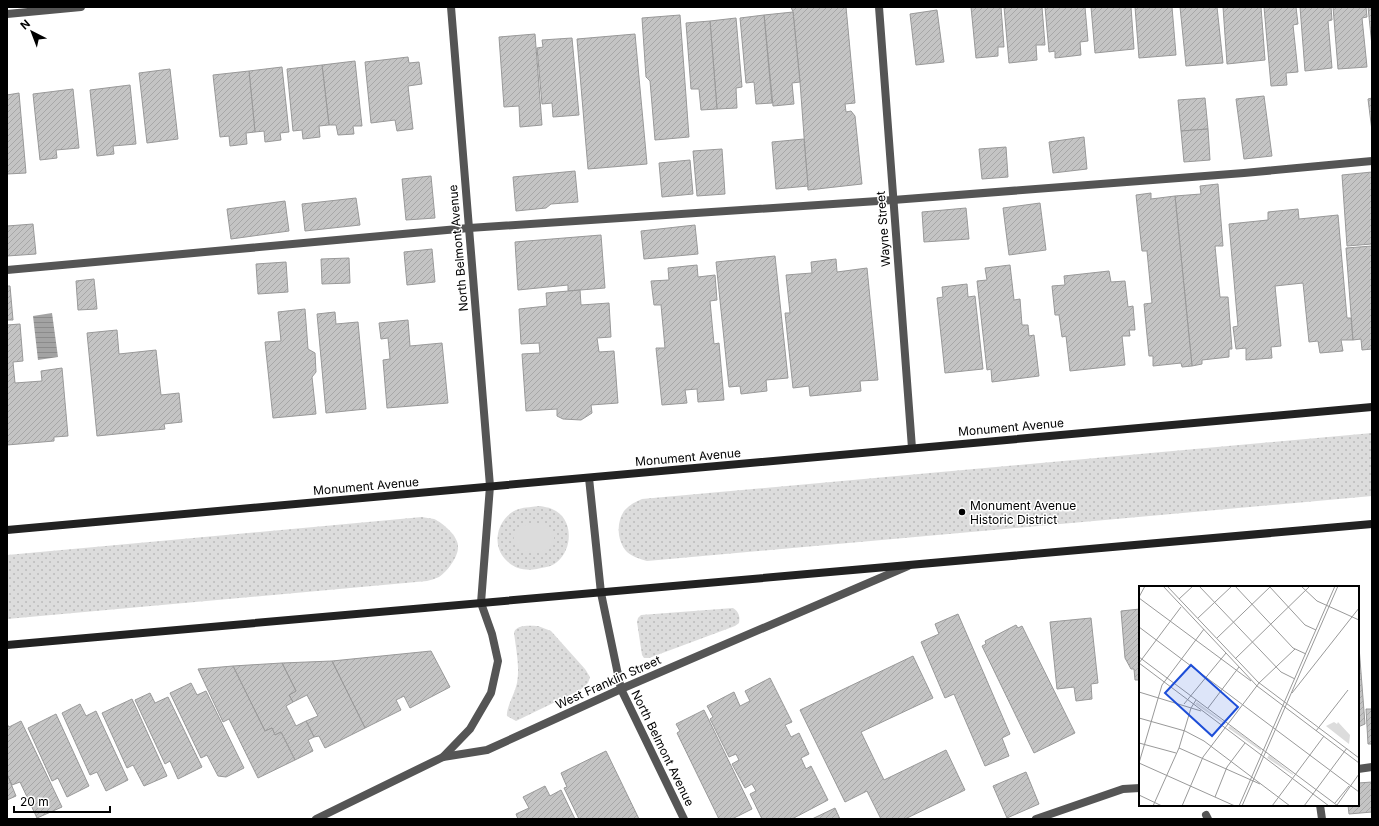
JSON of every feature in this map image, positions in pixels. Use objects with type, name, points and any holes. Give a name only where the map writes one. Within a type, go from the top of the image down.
[{"type":"street","points":[[7,14],[81,7]]},
{"type":"street","name":"North Belmont Avenue","points":[[451,7],[490,486],[481,603]]},
{"type":"street","name":"Wayne Street","points":[[879,7],[912,448]]},
{"type":"street","points":[[7,270],[469,228],[893,200],[1244,173],[1372,161]]},
{"type":"street","name":"Monument Avenue","points":[[7,530],[1372,407]]},
{"type":"street","name":"North Belmont Avenue","points":[[589,478],[601,593],[621,689],[684,819]]},
{"type":"street","points":[[7,645],[1372,524]]},
{"type":"street","name":"West Franklin Street","points":[[316,819],[443,757],[487,750],[621,689],[910,565]]},
{"type":"street","points":[[443,757],[470,729],[491,693],[498,661],[492,634],[481,603]]},
{"type":"street","points":[[1359,768],[1372,767]]},
{"type":"street","points":[[1036,819],[1124,789],[1139,788]]},
{"type":"street","points":[[1320,806],[1322,819]]},
{"type":"shaded area","points":[[52,313],[58,357],[38,360],[33,316]]},
{"type":"shaded area","points":[[1372,433],[1372,496],[647,561],[634,557],[627,552],[621,543],[619,532],[621,516],[624,511],[632,504],[642,499]]},
{"type":"shaded area","points":[[540,506],[552,509],[559,513],[564,519],[569,533],[566,549],[563,556],[555,564],[550,566],[533,570],[516,567],[508,562],[500,553],[498,545],[499,530],[506,517],[512,512],[521,508]]},
{"type":"shaded area","points":[[422,517],[434,519],[446,527],[456,538],[458,546],[455,559],[445,571],[439,577],[427,581],[7,619],[7,555]]},
{"type":"shaded area","points":[[541,523],[550,528],[554,535],[553,543],[550,547],[542,551],[524,552],[520,550],[515,544],[514,539],[514,535],[518,528],[529,524]]},
{"type":"shaded area","points":[[733,608],[737,611],[739,616],[739,623],[735,626],[649,658],[644,658],[642,655],[637,622],[641,615]]},
{"type":"shaded area","points":[[538,626],[551,631],[585,669],[590,677],[588,683],[580,690],[516,721],[507,716],[518,677],[514,633],[517,628],[520,627]]},
{"type":"building","points":[[791,7],[846,7],[855,103],[845,104],[846,112],[851,111],[855,116],[862,184],[808,190],[800,82],[793,12]]},
{"type":"building","points":[[971,7],[1001,7],[1004,47],[998,47],[998,56],[976,58]]},
{"type":"building","points":[[1004,7],[1042,7],[1045,45],[1036,45],[1037,60],[1009,63]]},
{"type":"building","points":[[1045,7],[1085,7],[1088,41],[1080,42],[1081,55],[1055,58],[1055,51],[1049,52]]},
{"type":"building","points":[[1091,7],[1131,7],[1134,49],[1095,53]]},
{"type":"building","points":[[1135,7],[1172,7],[1176,55],[1139,58]]},
{"type":"building","points":[[1180,7],[1217,7],[1223,63],[1186,66]]},
{"type":"building","points":[[1223,7],[1261,7],[1265,60],[1227,64]]},
{"type":"building","points":[[1264,7],[1296,7],[1298,24],[1293,25],[1298,72],[1286,73],[1287,85],[1271,86]]},
{"type":"building","points":[[1300,7],[1331,7],[1332,20],[1328,21],[1332,68],[1305,71]]},
{"type":"building","points":[[1333,7],[1366,7],[1367,17],[1362,18],[1367,67],[1338,69]]},
{"type":"building","points":[[1368,7],[1372,7],[1372,46]]},
{"type":"building","points":[[937,10],[944,62],[916,65],[910,14]]},
{"type":"building","points":[[793,12],[800,82],[792,83],[794,104],[773,106],[764,15]]},
{"type":"building","points":[[680,15],[689,137],[655,140],[650,81],[646,77],[642,18]]},
{"type":"building","points":[[764,15],[772,103],[756,104],[754,82],[746,83],[740,18]]},
{"type":"building","points":[[736,18],[742,87],[736,88],[737,108],[717,109],[710,21]]},
{"type":"building","points":[[710,21],[717,109],[701,110],[699,89],[691,89],[686,23]]},
{"type":"building","points":[[535,34],[542,125],[520,127],[519,106],[504,107],[499,37]]},
{"type":"building","points":[[635,34],[647,164],[588,169],[577,39]]},
{"type":"building","points":[[572,38],[579,115],[553,117],[552,103],[542,104],[537,48],[543,47],[542,40]]},
{"type":"building","points":[[408,57],[409,63],[419,62],[422,84],[408,86],[413,129],[397,131],[395,120],[371,123],[365,62]]},
{"type":"building","points":[[355,61],[362,126],[353,126],[354,134],[338,135],[336,125],[329,125],[322,65]]},
{"type":"building","points":[[322,65],[329,125],[319,126],[320,137],[303,139],[302,130],[293,131],[287,69]]},
{"type":"building","points":[[282,67],[289,132],[280,133],[281,140],[265,142],[264,131],[255,132],[249,71]]},
{"type":"building","points":[[170,69],[178,139],[147,143],[139,73]]},
{"type":"building","points":[[249,71],[255,132],[246,133],[247,144],[230,146],[229,136],[220,137],[213,75]]},
{"type":"building","points":[[130,85],[136,144],[113,146],[114,154],[97,156],[90,90]]},
{"type":"building","points":[[73,89],[79,148],[56,150],[57,158],[40,160],[33,94]]},
{"type":"building","points":[[19,93],[26,173],[7,174],[7,95]]},
{"type":"building","points":[[1264,96],[1272,156],[1244,159],[1236,99]]},
{"type":"building","points":[[1205,98],[1208,129],[1181,131],[1178,100]]},
{"type":"building","points":[[1372,98],[1372,131],[1368,99]]},
{"type":"building","points":[[1208,129],[1210,160],[1184,162],[1181,131]]},
{"type":"building","points":[[1084,137],[1087,169],[1053,173],[1049,142]]},
{"type":"building","points":[[804,139],[808,186],[776,189],[772,142]]},
{"type":"building","points":[[1006,147],[1008,177],[982,179],[979,149]]},
{"type":"building","points":[[722,149],[725,194],[697,196],[693,151]]},
{"type":"building","points":[[690,160],[693,194],[662,197],[659,163]]},
{"type":"building","points":[[575,171],[578,202],[551,204],[546,208],[516,211],[513,177]]},
{"type":"building","points":[[1372,172],[1372,244],[1347,246],[1342,175]]},
{"type":"building","points":[[431,176],[435,218],[406,220],[402,179]]},
{"type":"building","points":[[1218,184],[1223,246],[1215,246],[1220,297],[1228,297],[1232,349],[1229,349],[1229,357],[1202,360],[1202,364],[1192,366],[1175,196],[1201,194],[1200,186]]},
{"type":"building","points":[[1151,193],[1151,199],[1175,196],[1192,366],[1182,367],[1181,363],[1153,366],[1153,356],[1149,356],[1144,304],[1152,303],[1147,251],[1142,251],[1136,195]]},
{"type":"building","points":[[356,198],[360,225],[305,231],[302,204]]},
{"type":"building","points":[[285,201],[289,231],[231,239],[227,209]]},
{"type":"building","points":[[1040,203],[1046,250],[1009,255],[1003,208]]},
{"type":"building","points":[[966,208],[969,239],[924,242],[922,212]]},
{"type":"building","points":[[1298,209],[1299,219],[1338,215],[1347,318],[1351,318],[1353,340],[1341,340],[1343,351],[1320,353],[1318,341],[1309,342],[1303,283],[1275,286],[1281,346],[1271,347],[1272,358],[1246,360],[1246,348],[1236,349],[1233,327],[1238,326],[1229,224],[1268,220],[1268,212]]},
{"type":"building","points":[[33,224],[36,254],[7,256],[7,226]]},
{"type":"building","points":[[695,225],[698,254],[644,259],[641,231]]},
{"type":"building","points":[[601,235],[605,288],[568,291],[568,285],[518,290],[515,242]]},
{"type":"building","points":[[1372,246],[1372,349],[1362,350],[1361,339],[1353,340],[1346,248]]},
{"type":"building","points":[[432,249],[435,282],[407,285],[404,252]]},
{"type":"building","points":[[775,256],[788,378],[766,380],[767,391],[741,394],[740,386],[729,387],[716,262]]},
{"type":"building","points":[[349,258],[350,283],[322,284],[321,259]]},
{"type":"building","points":[[836,259],[837,272],[867,268],[878,380],[860,381],[861,391],[810,396],[809,386],[793,388],[785,313],[790,313],[786,275],[812,273],[811,262]]},
{"type":"building","points":[[286,262],[288,292],[258,294],[256,264]]},
{"type":"building","points":[[697,265],[698,277],[715,275],[717,300],[710,301],[714,344],[719,343],[724,400],[698,402],[697,389],[685,390],[687,403],[662,405],[656,348],[665,348],[661,305],[654,305],[651,281],[669,280],[668,268]]},
{"type":"building","points":[[1010,265],[1014,300],[1020,299],[1022,325],[1028,325],[1029,336],[1034,335],[1039,376],[992,382],[991,369],[987,370],[977,281],[987,280],[985,268]]},
{"type":"building","points":[[1109,271],[1111,282],[1125,281],[1128,307],[1133,306],[1135,330],[1129,330],[1130,336],[1122,336],[1125,365],[1070,371],[1066,336],[1062,337],[1059,315],[1055,315],[1052,286],[1065,285],[1064,276]]},
{"type":"building","points":[[94,279],[97,309],[78,310],[76,281]]},
{"type":"building","points":[[967,284],[968,297],[975,296],[983,369],[945,373],[937,298],[943,297],[942,287]]},
{"type":"building","points":[[7,286],[10,286],[13,320],[7,320]]},
{"type":"building","points":[[580,290],[581,305],[609,303],[611,337],[597,338],[599,352],[614,351],[618,403],[591,405],[592,413],[581,420],[563,419],[557,416],[557,409],[526,411],[522,354],[540,353],[539,343],[521,344],[519,309],[547,306],[546,293]]},
{"type":"building","points":[[305,309],[308,349],[315,353],[316,372],[312,377],[316,414],[273,418],[265,342],[281,341],[278,312]]},
{"type":"building","points":[[335,312],[336,324],[358,322],[366,409],[326,413],[317,314]]},
{"type":"building","points":[[408,320],[410,346],[442,343],[448,403],[387,408],[383,360],[390,359],[388,338],[381,339],[379,323]]},
{"type":"building","points":[[20,324],[23,361],[13,362],[15,383],[42,381],[41,371],[62,368],[68,436],[54,437],[54,441],[7,445],[7,325]]},
{"type":"building","points":[[117,330],[119,354],[156,350],[161,395],[179,393],[182,422],[164,424],[165,429],[97,436],[87,333]]},
{"type":"building","points":[[1139,609],[1139,680],[1135,680],[1134,669],[1131,669],[1125,658],[1121,611]]},
{"type":"building","points":[[958,614],[1010,734],[1002,738],[1009,756],[985,766],[954,694],[945,698],[921,642],[939,634],[935,624]]},
{"type":"building","points":[[1091,618],[1098,683],[1091,684],[1092,699],[1076,701],[1074,687],[1057,689],[1050,622]]},
{"type":"building","points":[[1016,625],[1018,628],[1022,626],[1075,733],[1034,753],[982,646],[986,644],[985,641]]},
{"type":"building","points":[[1359,647],[1365,724],[1359,727]]},
{"type":"building","points":[[431,651],[450,687],[410,708],[404,696],[396,700],[401,710],[365,728],[332,661]]},
{"type":"building","points":[[913,656],[933,698],[861,732],[884,780],[946,750],[965,790],[905,819],[881,819],[867,791],[845,802],[800,710]]},
{"type":"building","points":[[332,661],[365,728],[325,748],[319,736],[314,737],[306,721],[318,716],[307,695],[293,702],[289,695],[296,691],[282,663]]},
{"type":"building","points":[[282,663],[296,691],[289,695],[293,702],[286,706],[296,726],[306,721],[314,737],[308,740],[313,751],[295,760],[281,732],[275,735],[272,728],[265,731],[233,666]]},
{"type":"building","points":[[233,666],[265,731],[272,728],[275,735],[281,732],[295,760],[258,778],[229,719],[223,722],[198,669]]},
{"type":"building","points":[[770,678],[792,722],[785,725],[791,737],[799,733],[809,754],[801,758],[806,769],[811,766],[828,800],[792,819],[762,819],[750,794],[756,791],[752,784],[745,788],[732,764],[739,760],[736,754],[729,757],[710,719],[713,717],[707,706],[734,692],[740,706],[750,701],[745,691]]},
{"type":"building","points":[[191,683],[197,695],[206,691],[244,768],[226,777],[218,776],[207,755],[201,758],[170,693]]},
{"type":"building","points":[[150,693],[155,703],[168,697],[202,767],[178,779],[170,761],[165,764],[135,700]]},
{"type":"building","points":[[132,699],[167,776],[144,786],[133,765],[127,768],[102,713]]},
{"type":"building","points":[[80,704],[86,716],[96,711],[128,780],[106,791],[97,772],[90,775],[62,713]]},
{"type":"building","points":[[1366,709],[1372,709],[1372,744],[1368,744]]},
{"type":"building","points":[[704,710],[752,809],[732,819],[719,819],[677,733],[680,731],[676,724]]},
{"type":"building","points":[[56,714],[89,786],[67,797],[58,778],[52,781],[28,728]]},
{"type":"building","points":[[21,721],[62,807],[37,818],[20,782],[12,785],[7,774],[7,724],[9,727]]},
{"type":"building","points":[[606,751],[639,819],[579,819],[564,788],[567,787],[561,773]]},
{"type":"building","points":[[1026,772],[1039,804],[1007,818],[993,786]]},
{"type":"building","points":[[7,774],[16,796],[7,800]]},
{"type":"building","points":[[1372,782],[1372,812],[1349,814],[1348,806],[1359,806],[1359,783]]},
{"type":"building","points":[[545,786],[550,796],[561,790],[575,819],[518,819],[516,814],[529,808],[523,797]]},
{"type":"building","points":[[835,808],[840,819],[812,819]]},
{"type":"place","name":"Monument Avenue Historic District","points":[[962,512]]}]
